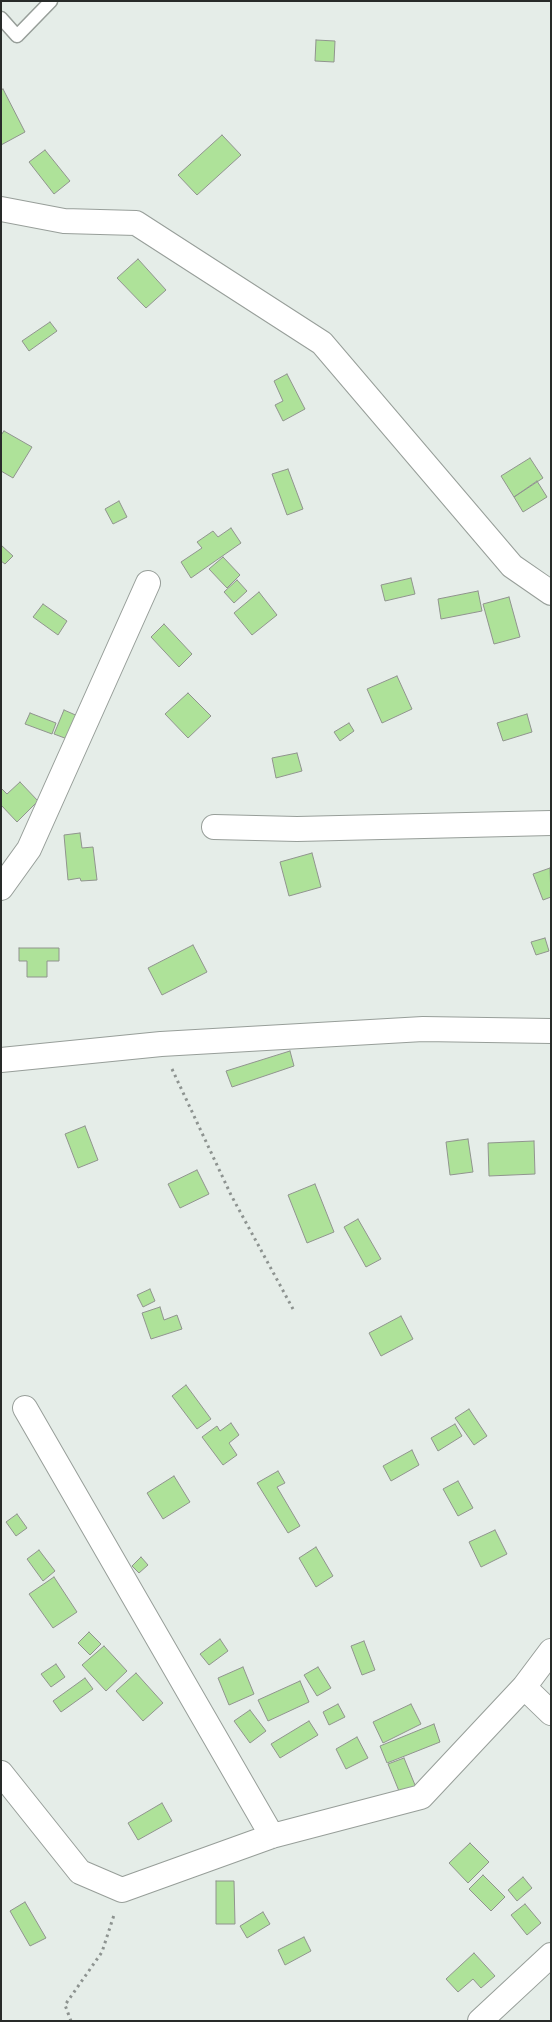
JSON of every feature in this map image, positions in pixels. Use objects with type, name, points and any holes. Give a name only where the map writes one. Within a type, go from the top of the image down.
[{"type":"street","points":[[1,209],[64,221],[136,223],[322,343],[512,566],[551,593]]},
{"type":"street","points":[[1,888],[29,850],[148,583]]},
{"type":"street","points":[[214,828],[298,829],[551,823]]},
{"type":"street","points":[[1,1060],[161,1044],[423,1029],[551,1031]]},
{"type":"street","points":[[25,1408],[272,1836]]},
{"type":"street","points":[[1,1773],[80,1872],[122,1890],[272,1836],[421,1796],[524,1687],[551,1651]]},
{"type":"street","points":[[524,1687],[551,1713]]},
{"type":"street","points":[[480,2021],[551,1955]]},
{"type":"lane","points":[[1,18],[16,36],[51,1]]},
{"type":"path","points":[[161,1044],[231,1196],[293,1309]]},
{"type":"path","points":[[71,2021],[65,2005],[102,1952],[122,1890]]},
{"type":"building","points":[[316,40],[335,41],[334,62],[315,61]]},
{"type":"building","points":[[3,89],[25,132],[1,145],[1,90]]},
{"type":"building","points":[[222,135],[241,155],[197,195],[178,175]]},
{"type":"building","points":[[45,150],[70,181],[54,194],[29,162]]},
{"type":"building","points":[[138,259],[166,290],[146,308],[117,278]]},
{"type":"building","points":[[50,322],[57,331],[29,351],[22,341]]},
{"type":"building","points":[[287,374],[305,409],[283,421],[275,405],[283,401],[274,381]]},
{"type":"building","points":[[4,431],[32,447],[13,478],[1,471],[1,435]]},
{"type":"building","points":[[530,458],[543,478],[514,497],[501,476]]},
{"type":"building","points":[[288,469],[303,509],[287,515],[272,474]]},
{"type":"building","points":[[537,481],[547,497],[523,512],[514,497]]},
{"type":"building","points":[[119,501],[127,517],[113,524],[105,509]]},
{"type":"building","points":[[231,528],[241,543],[191,578],[181,562],[202,548],[197,542],[213,531],[218,537]]},
{"type":"building","points":[[1,545],[13,556],[5,564],[1,561]]},
{"type":"building","points":[[223,557],[240,575],[227,588],[209,569]]},
{"type":"building","points":[[411,578],[415,594],[385,601],[381,585]]},
{"type":"building","points":[[237,580],[247,591],[234,603],[224,592]]},
{"type":"building","points":[[478,591],[482,611],[441,619],[438,599]]},
{"type":"building","points":[[259,592],[277,615],[252,635],[234,613]]},
{"type":"building","points":[[509,597],[520,637],[494,644],[483,604]]},
{"type":"building","points":[[43,604],[67,621],[58,635],[33,617]]},
{"type":"building","points":[[164,624],[192,654],[179,667],[151,637]]},
{"type":"building","points":[[397,676],[412,709],[382,723],[367,689]]},
{"type":"building","points":[[188,693],[211,716],[188,738],[165,714]]},
{"type":"building","points":[[64,710],[80,717],[70,740],[54,734]]},
{"type":"building","points":[[30,713],[56,723],[52,734],[25,724]]},
{"type":"building","points":[[527,714],[532,732],[503,741],[497,723]]},
{"type":"building","points":[[349,723],[354,731],[340,741],[334,732]]},
{"type":"building","points":[[297,753],[302,771],[276,778],[272,758]]},
{"type":"building","points":[[20,782],[38,801],[17,822],[1,805],[1,788],[7,794]]},
{"type":"building","points":[[80,833],[82,848],[93,847],[97,880],[81,881],[80,878],[68,880],[64,835]]},
{"type":"building","points":[[312,853],[321,887],[289,896],[280,862]]},
{"type":"building","points":[[550,868],[551,897],[543,900],[533,874]]},
{"type":"building","points":[[545,938],[549,951],[536,955],[531,942]]},
{"type":"building","points":[[193,945],[207,972],[162,995],[148,968]]},
{"type":"building","points":[[19,948],[59,948],[59,961],[47,961],[47,977],[27,977],[27,961],[19,961]]},
{"type":"building","points":[[290,1051],[294,1066],[232,1087],[226,1071]]},
{"type":"building","points":[[85,1126],[98,1160],[78,1168],[65,1134]]},
{"type":"building","points":[[468,1139],[473,1172],[450,1175],[446,1142]]},
{"type":"building","points":[[534,1141],[535,1174],[489,1176],[488,1143]]},
{"type":"building","points":[[197,1170],[209,1194],[180,1208],[168,1184]]},
{"type":"building","points":[[315,1184],[334,1232],[307,1243],[288,1195]]},
{"type":"building","points":[[358,1219],[381,1259],[366,1267],[344,1227]]},
{"type":"building","points":[[150,1289],[155,1301],[143,1307],[137,1295]]},
{"type":"building","points":[[160,1307],[164,1320],[177,1315],[182,1329],[151,1339],[142,1313]]},
{"type":"building","points":[[401,1316],[413,1339],[381,1356],[369,1333]]},
{"type":"building","points":[[186,1385],[211,1419],[197,1429],[172,1396]]},
{"type":"building","points":[[469,1409],[487,1436],[474,1445],[455,1418]]},
{"type":"building","points":[[231,1423],[239,1435],[229,1443],[237,1455],[223,1465],[202,1437],[217,1426],[220,1431]]},
{"type":"building","points":[[455,1424],[462,1436],[438,1451],[431,1438]]},
{"type":"building","points":[[412,1450],[419,1465],[391,1481],[383,1466]]},
{"type":"building","points":[[278,1471],[285,1483],[277,1487],[300,1526],[288,1533],[257,1483]]},
{"type":"building","points":[[174,1476],[190,1502],[163,1519],[147,1493]]},
{"type":"building","points":[[458,1481],[473,1508],[458,1516],[443,1489]]},
{"type":"building","points":[[17,1514],[27,1528],[16,1536],[6,1522]]},
{"type":"building","points":[[495,1530],[507,1554],[481,1567],[469,1542]]},
{"type":"building","points":[[316,1547],[333,1576],[316,1587],[299,1558]]},
{"type":"building","points":[[39,1550],[55,1571],[43,1581],[27,1559]]},
{"type":"building","points":[[141,1557],[148,1565],[139,1573],[132,1566]]},
{"type":"building","points":[[54,1577],[77,1612],[53,1628],[29,1594]]},
{"type":"building","points":[[89,1632],[101,1644],[90,1655],[78,1643]]},
{"type":"building","points":[[220,1639],[228,1651],[209,1665],[200,1654]]},
{"type":"building","points":[[364,1641],[375,1670],[362,1675],[351,1646]]},
{"type":"building","points":[[104,1646],[127,1671],[106,1691],[82,1665]]},
{"type":"building","points":[[56,1664],[65,1677],[51,1687],[41,1674]]},
{"type":"building","points":[[243,1667],[254,1694],[229,1705],[218,1678]]},
{"type":"building","points":[[318,1667],[331,1688],[317,1696],[304,1675]]},
{"type":"building","points":[[136,1673],[163,1703],[143,1721],[116,1691]]},
{"type":"building","points":[[85,1678],[93,1689],[61,1712],[53,1701]]},
{"type":"building","points":[[300,1681],[309,1702],[268,1721],[258,1700]]},
{"type":"building","points":[[338,1704],[345,1717],[329,1725],[323,1712]]},
{"type":"building","points":[[411,1704],[421,1724],[383,1743],[373,1722]]},
{"type":"building","points":[[250,1710],[266,1731],[250,1743],[234,1721]]},
{"type":"building","points":[[309,1721],[318,1735],[280,1758],[271,1744]]},
{"type":"building","points":[[434,1724],[440,1742],[387,1763],[380,1746]]},
{"type":"building","points":[[357,1737],[368,1758],[346,1769],[336,1749]]},
{"type":"building","points":[[404,1758],[417,1790],[401,1796],[388,1764]]},
{"type":"building","points":[[162,1803],[172,1821],[138,1840],[128,1823]]},
{"type":"building","points":[[470,1843],[489,1862],[468,1883],[449,1863]]},
{"type":"building","points":[[483,1875],[505,1897],[491,1911],[469,1889]]},
{"type":"building","points":[[523,1877],[532,1888],[517,1901],[508,1890]]},
{"type":"building","points":[[216,1881],[234,1881],[235,1924],[216,1924]]},
{"type":"building","points":[[25,1902],[46,1938],[30,1946],[10,1911]]},
{"type":"building","points":[[525,1904],[541,1923],[527,1935],[511,1915]]},
{"type":"building","points":[[263,1912],[270,1924],[247,1938],[240,1926]]},
{"type":"building","points":[[304,1937],[311,1951],[285,1965],[278,1950]]},
{"type":"building","points":[[474,1953],[495,1976],[481,1988],[473,1979],[458,1992],[446,1979]]}]
